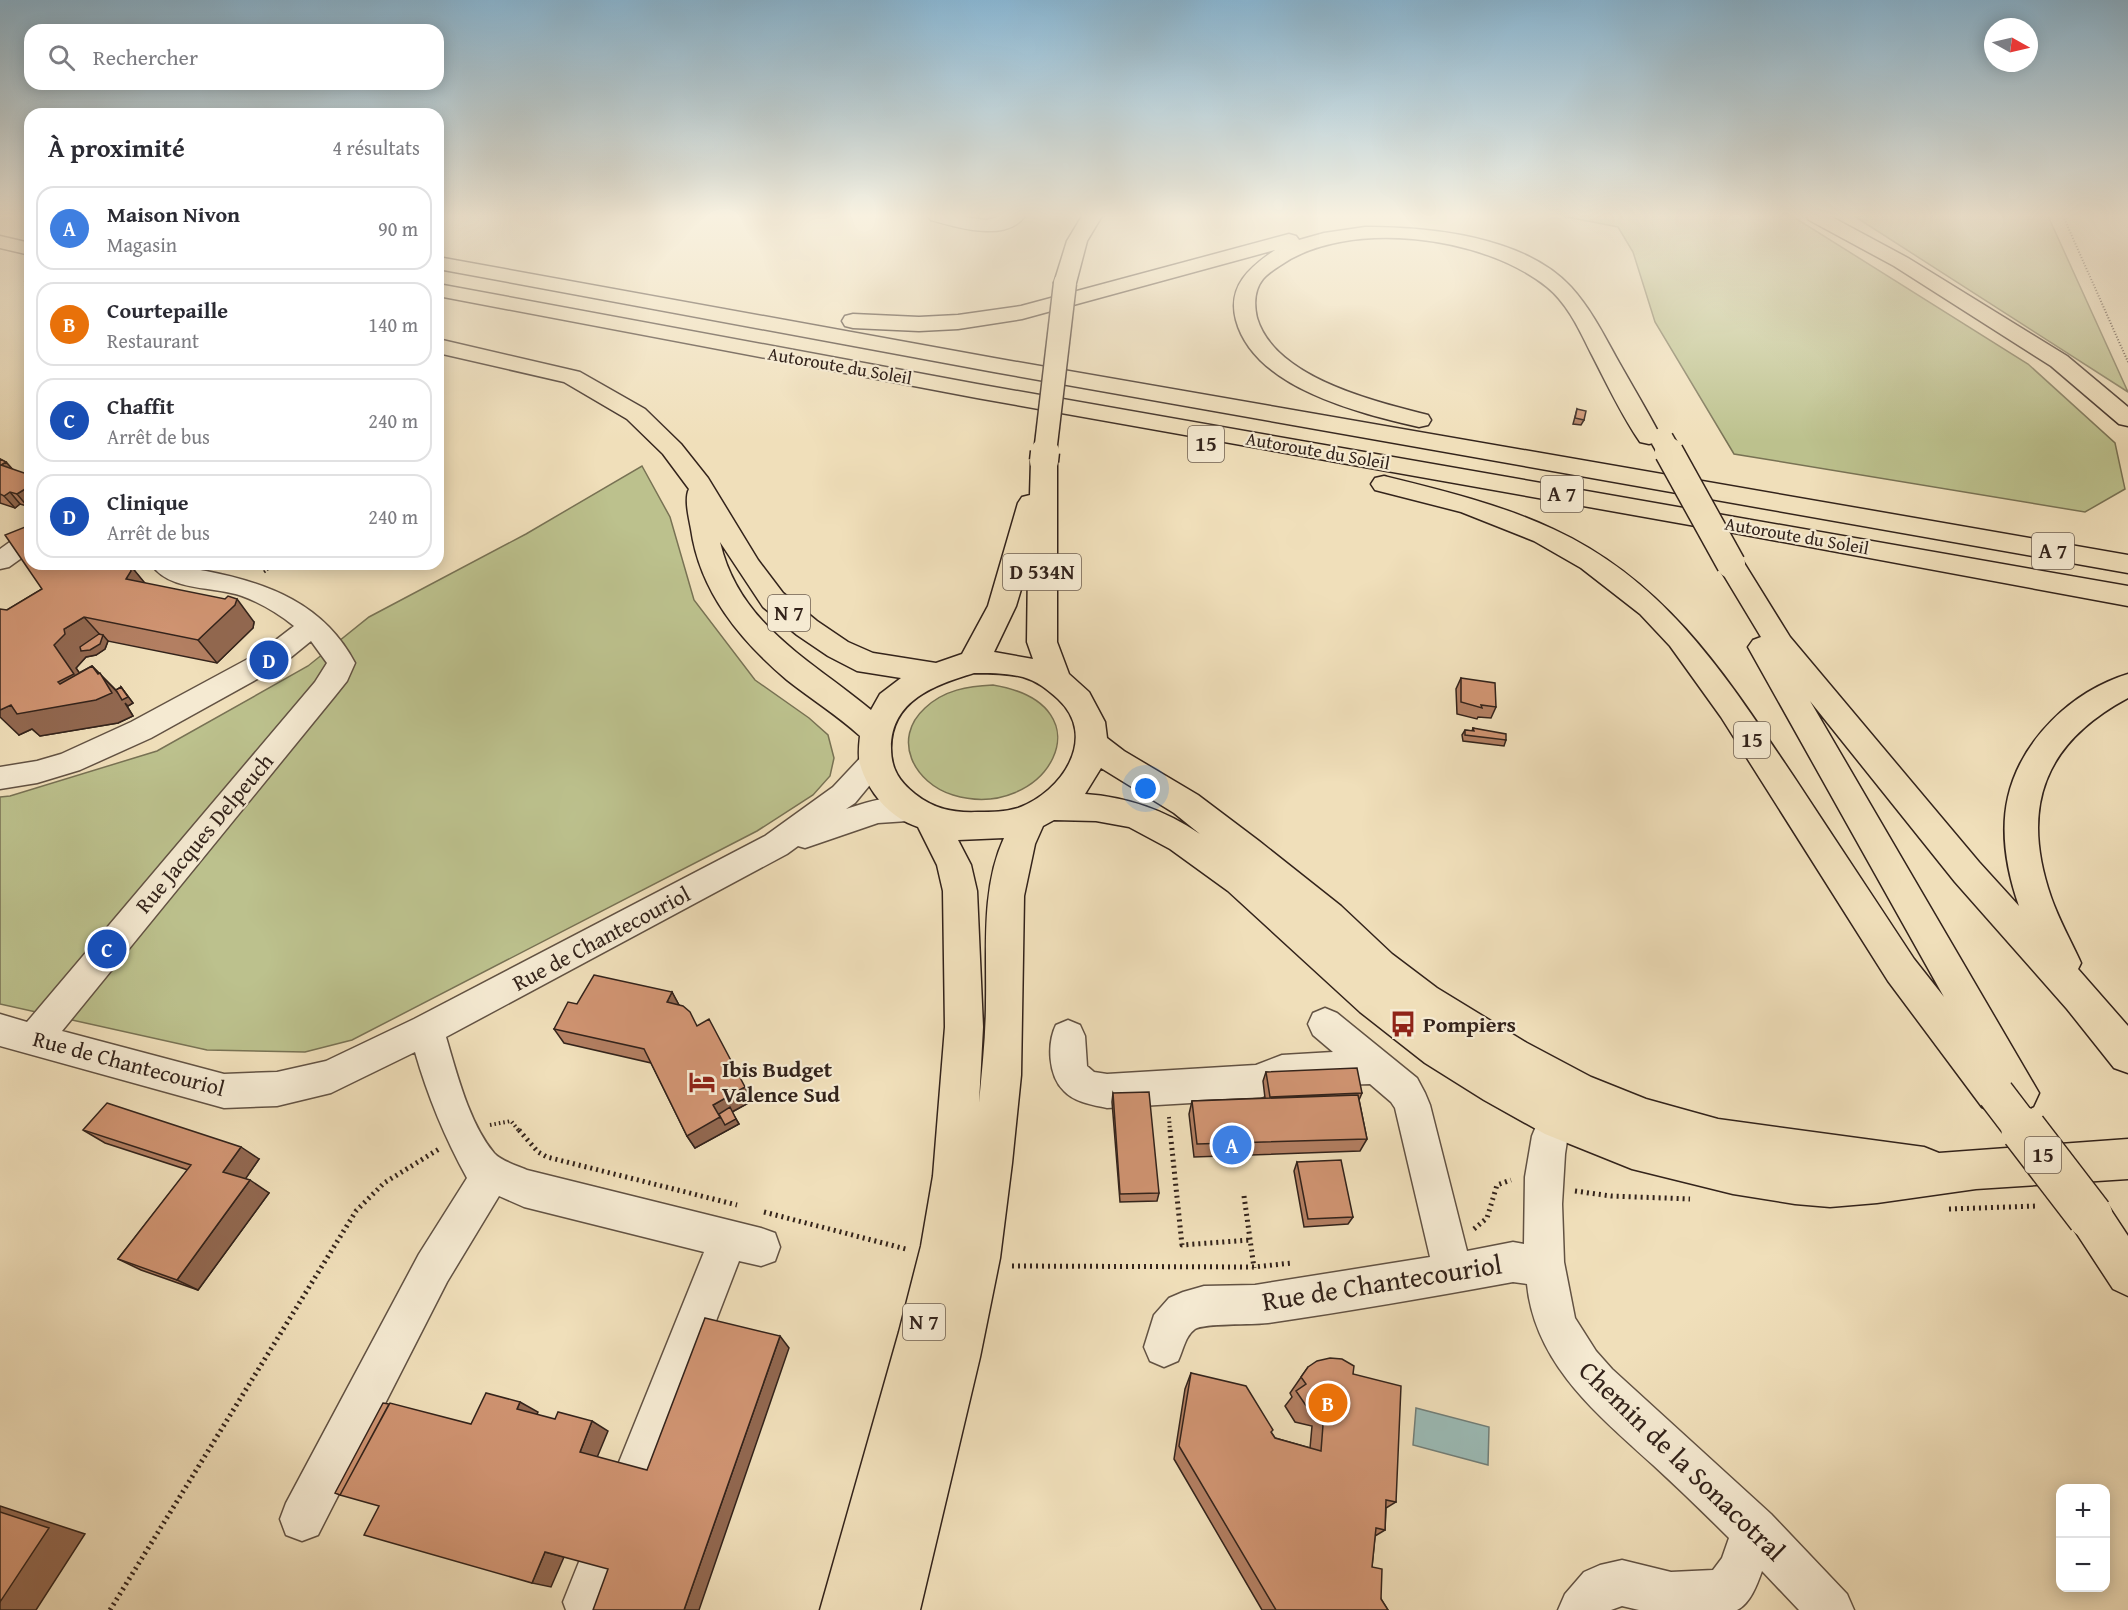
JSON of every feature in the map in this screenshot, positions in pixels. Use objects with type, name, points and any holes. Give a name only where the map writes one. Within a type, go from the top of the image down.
[{"type":"main road","name":"Autoroute du Soleil","points":[[444,291],[995,394],[2128,596]]},
{"type":"main road","name":"Autoroute du Soleil","points":[[592,291],[994,365],[2128,564]]},
{"type":"main road","points":[[647,291],[777,313],[845,321],[919,324],[958,322],[1022,312],[1099,291]]},
{"type":"main road","name":"D 534N","points":[[1056,680],[1042,642],[1044,461],[1064,291]]},
{"type":"main road","points":[[1245,291],[1244,316],[1250,332],[1266,353],[1299,377],[1360,404],[1403,416],[1646,465],[1978,537]]},
{"type":"main road","points":[[1560,291],[1575,306],[1656,438]]},
{"type":"main road","points":[[1576,291],[1598,321],[1656,438],[2007,1093]]},
{"type":"main road","points":[[1947,291],[2059,361],[2128,419]]},
{"type":"main road","name":"N 7","points":[[444,347],[572,377],[636,414],[672,449],[699,484],[748,566],[773,600],[807,628],[838,649],[868,663],[931,672]]},
{"type":"main road","name":"15","points":[[995,394],[1418,491],[1470,506],[1544,535],[1569,548],[1616,580],[1650,607],[1680,639],[1713,683],[1901,970],[2007,1093],[2108,1243]]},
{"type":"main road","name":"D 534N","points":[[973,662],[984,646],[1000,611],[1044,461]]},
{"type":"main road","name":"N 7","points":[[699,484],[704,535],[721,585],[742,616],[797,671],[858,715],[874,731]]},
{"type":"main road","points":[[1723,563],[1788,653],[1967,872],[2080,997],[2128,1055]]},
{"type":"main road","points":[[1040,813],[1073,789],[1087,767],[1092,744],[1089,720],[1076,698],[1056,680],[1031,668],[1002,662],[973,662],[931,672],[905,687],[885,708],[874,731],[873,763],[886,788],[920,814],[955,826],[980,828],[1006,825],[1040,813],[1093,807],[1125,812],[1155,823],[1218,862],[1403,1024],[1495,1086],[1569,1106]]},
{"type":"main road","points":[[2080,997],[2053,945],[2025,873],[2019,827],[2021,806],[2029,779],[2043,752],[2058,732],[2084,710],[2128,685]]},
{"type":"main road","points":[[1092,744],[1113,760],[1186,804],[1328,917],[1379,965],[1424,1000],[1513,1056],[1569,1106],[1618,1144],[1674,1162],[1786,1182],[1829,1186],[1894,1182],[1955,1172],[2128,1159]]},
{"type":"main road","name":"N 7","points":[[895,1610],[969,1307],[984,1221],[998,1117],[1004,1029],[1003,959],[1008,876],[1017,841],[1040,813]]},
{"type":"main road","name":"N 7","points":[[845,1610],[921,1332],[942,1246],[954,1176],[964,1027],[960,891],[954,865],[920,814]]},
{"type":"street","points":[[0,561],[24,544]]},
{"type":"street","name":"Rue Jacques Delpeuch","points":[[35,1038],[337,674],[341,663],[338,656],[312,626],[298,614],[243,587],[171,570]]},
{"type":"street","points":[[0,778],[37,772],[70,762],[141,730],[269,660],[312,626]]},
{"type":"street","name":"Rue de Chantecouriol","points":[[0,1030],[224,1090],[277,1089],[331,1076],[426,1030],[776,845],[844,795],[873,763]]},
{"type":"street","name":"Rue de Chantecouriol","points":[[776,845],[877,811],[920,814]]},
{"type":"street","points":[[1325,1024],[1404,1090],[1412,1105],[1453,1273]]},
{"type":"street","points":[[426,1030],[445,1093],[463,1135],[482,1168],[524,1188],[744,1244],[637,1472]]},
{"type":"street","points":[[1068,1036],[1069,1065],[1073,1077],[1084,1088],[1107,1091],[1258,1082],[1282,1071],[1378,1067]]},
{"type":"street","points":[[1544,1267],[1544,1158],[1551,1132],[1569,1106]]},
{"type":"street","points":[[302,1519],[433,1268],[492,1173]]},
{"type":"street","name":"Rue de Chantecouriol","points":[[1164,1347],[1168,1329],[1183,1312],[1204,1306],[1255,1305],[1360,1290],[1513,1262],[1544,1267]]},
{"type":"street","name":"Chemin de la Sonacotral","points":[[1544,1267],[1548,1299],[1558,1329],[1579,1362],[1604,1389],[1755,1530],[1831,1610]]},
{"type":"street","points":[[1581,1610],[1600,1588],[1622,1583],[1671,1594],[1725,1592],[1739,1573],[1755,1530]]},
{"type":"path","points":[[2096,291],[2128,362]]},
{"type":"path","points":[[1166,1087],[1182,1245],[1250,1240]]},
{"type":"path","points":[[1244,1196],[1254,1267],[1255,1305]]},
{"type":"green space","points":[[1645,291],[1912,291],[2028,364],[2115,443],[2125,489],[2085,512],[1734,454],[1655,322]]},
{"type":"green space","points":[[1971,291],[2082,291],[2128,392]]},
{"type":"green space","points":[[642,466],[670,517],[694,600],[755,680],[809,718],[828,735],[834,758],[830,776],[813,795],[757,831],[352,1040],[305,1052],[207,1050],[0,1004],[0,797],[10,796],[157,751],[308,666],[369,617],[526,534]]},
{"type":"green space","points":[[993,685],[1030,697],[1050,715],[1058,736],[1053,758],[1038,778],[1015,792],[986,799],[953,795],[939,789],[927,781],[912,759],[909,746],[910,733],[915,720],[932,702],[948,693],[975,686]]},
{"type":"water","points":[[1416,1408],[1489,1427],[1488,1465],[1413,1445]]},
{"type":"building","points":[[1577,409],[1586,411],[1584,420],[1575,418]]},
{"type":"building","points":[[0,459],[6,462],[1,465],[24,473],[24,490],[17,494],[10,492],[4,496],[0,494]]},
{"type":"building","points":[[24,527],[24,563],[5,535]]},
{"type":"building","points":[[29,570],[131,570],[126,579],[225,599],[228,596],[237,599],[235,605],[198,640],[84,617],[64,629],[65,634],[54,645],[74,674],[58,682],[60,684],[92,666],[98,674],[100,673],[112,693],[96,700],[17,714],[11,705],[0,710],[0,609],[7,610],[42,589]]},
{"type":"building","points":[[99,634],[103,635],[100,644],[90,650],[81,651],[80,647]]},
{"type":"building","points":[[1461,678],[1495,683],[1496,707],[1481,705],[1482,708],[1461,702]]},
{"type":"building","points":[[121,687],[128,697],[122,700],[116,690]]},
{"type":"building","points":[[1473,728],[1506,734],[1506,740],[1465,735],[1465,730],[1474,731]]},
{"type":"building","name":"Ibis Budget Valence Sud","points":[[594,975],[672,992],[667,1002],[683,1006],[690,1012],[697,1026],[709,1019],[745,1087],[713,1105],[720,1117],[687,1136],[644,1049],[554,1029],[568,1002],[577,1004]]},
{"type":"building","points":[[1357,1068],[1362,1093],[1270,1097],[1266,1072]]},
{"type":"building","points":[[1149,1092],[1159,1193],[1120,1194],[1113,1093]]},
{"type":"building","points":[[1358,1095],[1367,1139],[1197,1144],[1192,1101]]},
{"type":"building","points":[[107,1103],[241,1147],[223,1172],[250,1180],[177,1280],[118,1259],[191,1165],[83,1130]]},
{"type":"building","points":[[730,1107],[736,1119],[725,1125],[719,1114]]},
{"type":"building","points":[[1341,1160],[1353,1217],[1308,1219],[1297,1162]]},
{"type":"building","points":[[705,1318],[780,1336],[684,1610],[593,1610],[608,1569],[545,1552],[532,1583],[364,1535],[379,1506],[340,1495],[390,1403],[471,1424],[486,1393],[520,1402],[517,1409],[555,1419],[558,1412],[592,1421],[580,1452],[647,1470]]},
{"type":"building","points":[[1330,1358],[1342,1359],[1354,1366],[1353,1374],[1401,1386],[1396,1502],[1386,1500],[1385,1530],[1376,1528],[1372,1567],[1382,1569],[1381,1599],[1388,1610],[1276,1610],[1179,1446],[1191,1373],[1246,1386],[1273,1430],[1271,1432],[1275,1438],[1321,1451],[1324,1412],[1307,1407],[1296,1391],[1306,1384],[1301,1377],[1308,1367],[1317,1361]]},
{"type":"building","points":[[383,1403],[389,1404],[340,1495],[335,1493]]},
{"type":"building","points":[[0,1512],[49,1528],[0,1602]]},
{"type":"place","name":"Clinique","points":[[269,660]]},
{"type":"place","name":"Chaffit","points":[[107,949]]},
{"type":"place","name":"Pompiers","points":[[1403,1024]]},
{"type":"place","name":"Ibis Budget Valence Sud","points":[[702,1082]]},
{"type":"place","name":"Maison Nivon","points":[[1232,1145]]},
{"type":"place","name":"Courtepaille","points":[[1328,1403]]}]
